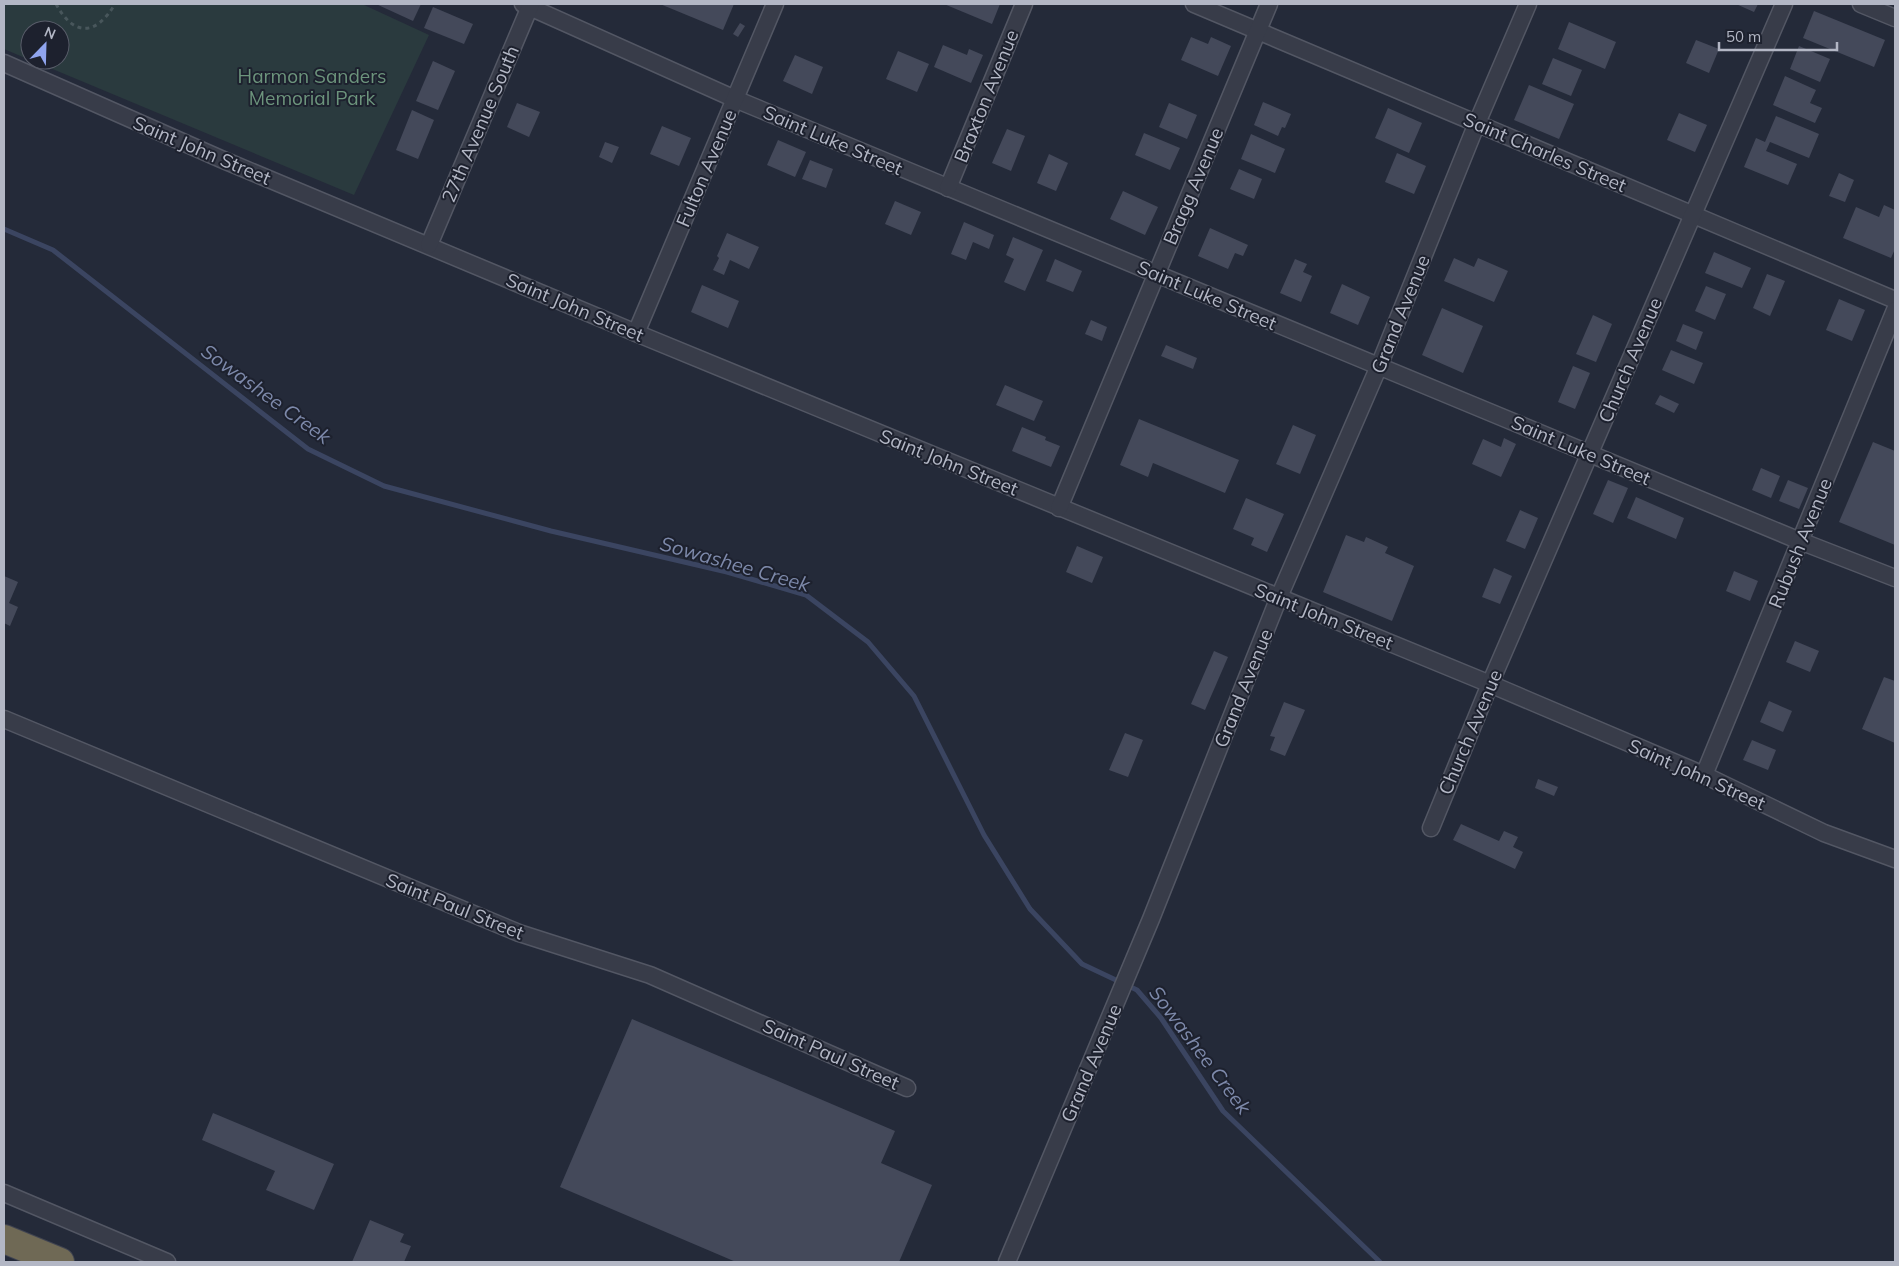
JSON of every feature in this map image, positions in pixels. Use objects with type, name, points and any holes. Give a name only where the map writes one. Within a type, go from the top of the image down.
[{"type":"highway","points":[[4,1239],[60,1262]]},
{"type":"street","name":"Fulton Avenue","points":[[636,333],[775,4]]},
{"type":"street","name":"Braxton Avenue","points":[[948,188],[1024,4]]},
{"type":"street","name":"Saint Charles Street","points":[[1194,4],[1895,300]]},
{"type":"street","name":"Bragg Avenue","points":[[1059,508],[1269,4]]},
{"type":"street","name":"Grand Avenue","points":[[1007,1262],[1151,919],[1279,598],[1379,366],[1476,123],[1528,4]]},
{"type":"street","name":"Church Avenue","points":[[1430,828],[1490,684],[1784,4]]},
{"type":"street","points":[[1861,4],[1895,18]]},
{"type":"street","name":"Saint Luke Street","points":[[528,5],[735,99],[1589,454],[1895,578]]},
{"type":"street","name":"27th Avenue South","points":[[430,245],[528,5]]},
{"type":"street","name":"Saint John Street","points":[[4,63],[221,159],[430,245],[636,333],[1490,684],[1704,775],[1824,833],[1895,859]]},
{"type":"street","name":"Rubush Avenue","points":[[1704,775],[1895,310]]},
{"type":"street","name":"Saint Paul Street","points":[[4,720],[519,933],[650,975],[907,1088]]},
{"type":"street","points":[[4,1193],[167,1262]]},
{"type":"path","points":[[56,4],[64,17],[74,26],[87,28],[98,25],[115,4]]},
{"type":"green space","name":"Harmon Sanders Memorial Park","points":[[4,4],[362,4],[429,35],[354,195],[55,70],[70,70],[70,20],[20,20],[20,56],[4,49]]},
{"type":"building","points":[[376,4],[421,4],[413,21]]},
{"type":"building","points":[[660,4],[734,4],[723,30]]},
{"type":"building","points":[[944,4],[1000,4],[992,24]]},
{"type":"building","points":[[1736,4],[1758,4],[1754,12]]},
{"type":"building","points":[[433,7],[473,24],[464,44],[424,28]]},
{"type":"building","points":[[1814,11],[1885,40],[1874,67],[1803,38]]},
{"type":"building","points":[[1569,22],[1616,42],[1605,69],[1558,49]]},
{"type":"building","points":[[740,23],[745,26],[738,37],[733,34]]},
{"type":"building","points":[[1191,37],[1208,44],[1211,37],[1231,46],[1218,76],[1181,60]]},
{"type":"building","points":[[1696,40],[1719,49],[1709,73],[1686,63]]},
{"type":"building","points":[[943,45],[967,55],[969,49],[983,55],[971,83],[934,67]]},
{"type":"building","points":[[1799,46],[1830,59],[1820,82],[1790,69]]},
{"type":"building","points":[[898,51],[929,64],[917,92],[886,79]]},
{"type":"building","points":[[795,55],[823,67],[812,94],[783,81]]},
{"type":"building","points":[[1553,58],[1582,70],[1571,96],[1542,84]]},
{"type":"building","points":[[433,61],[455,71],[438,110],[416,101]]},
{"type":"building","points":[[1785,76],[1816,90],[1810,103],[1822,108],[1815,123],[1773,105]]},
{"type":"building","points":[[1529,85],[1574,104],[1559,139],[1514,120]]},
{"type":"building","points":[[1263,102],[1291,114],[1285,128],[1282,127],[1278,136],[1254,125]]},
{"type":"building","points":[[517,103],[540,112],[529,137],[507,127]]},
{"type":"building","points":[[1169,103],[1197,115],[1187,139],[1159,127]]},
{"type":"building","points":[[1388,108],[1422,123],[1409,153],[1375,138]]},
{"type":"building","points":[[412,110],[434,120],[418,159],[396,150]]},
{"type":"building","points":[[1679,113],[1707,125],[1695,152],[1667,140]]},
{"type":"building","points":[[1776,116],[1819,134],[1809,158],[1770,142],[1766,151],[1797,164],[1788,185],[1744,167],[1756,138],[1765,142]]},
{"type":"building","points":[[662,126],[691,138],[679,166],[650,154]]},
{"type":"building","points":[[1007,129],[1025,136],[1011,171],[992,163]]},
{"type":"building","points":[[1144,133],[1180,148],[1170,170],[1135,155]]},
{"type":"building","points":[[1251,134],[1285,149],[1275,173],[1241,159]]},
{"type":"building","points":[[778,140],[806,152],[795,177],[767,165]]},
{"type":"building","points":[[605,142],[619,147],[612,163],[599,157]]},
{"type":"building","points":[[1397,153],[1426,166],[1414,194],[1385,182]]},
{"type":"building","points":[[1049,154],[1068,163],[1056,191],[1037,183]]},
{"type":"building","points":[[810,160],[833,169],[826,188],[802,179]]},
{"type":"building","points":[[1239,169],[1262,179],[1254,199],[1230,189]]},
{"type":"building","points":[[1839,173],[1854,180],[1845,202],[1829,196]]},
{"type":"building","points":[[1123,191],[1158,207],[1145,235],[1110,219]]},
{"type":"building","points":[[895,201],[921,212],[911,235],[885,224]]},
{"type":"building","points":[[1884,205],[1895,210],[1895,249],[1891,258],[1843,238],[1856,207],[1879,217]]},
{"type":"building","points":[[964,222],[994,235],[989,249],[973,242],[966,260],[951,254]]},
{"type":"building","points":[[1210,228],[1248,245],[1243,256],[1235,253],[1228,269],[1198,256]]},
{"type":"building","points":[[727,233],[759,247],[749,269],[730,260],[724,275],[713,270]]},
{"type":"building","points":[[1013,237],[1043,250],[1025,291],[1004,282],[1014,259],[1006,255]]},
{"type":"building","points":[[1714,252],[1751,268],[1742,288],[1705,273]]},
{"type":"building","points":[[1454,258],[1474,267],[1478,258],[1508,271],[1494,302],[1444,281]]},
{"type":"building","points":[[1055,259],[1082,271],[1073,292],[1046,281]]},
{"type":"building","points":[[1295,259],[1307,264],[1303,272],[1312,276],[1301,302],[1280,293]]},
{"type":"building","points":[[1767,274],[1785,281],[1770,316],[1753,308]]},
{"type":"building","points":[[1342,284],[1370,297],[1358,325],[1330,313]]},
{"type":"building","points":[[702,285],[739,301],[728,328],[691,312]]},
{"type":"building","points":[[1706,286],[1726,294],[1715,320],[1695,311]]},
{"type":"building","points":[[1839,299],[1865,310],[1852,341],[1826,330]]},
{"type":"building","points":[[1442,308],[1483,326],[1463,373],[1422,355]]},
{"type":"building","points":[[1593,315],[1612,324],[1596,362],[1576,354]]},
{"type":"building","points":[[1091,320],[1107,327],[1102,341],[1085,334]]},
{"type":"building","points":[[1683,324],[1703,332],[1696,350],[1676,341]]},
{"type":"building","points":[[1166,345],[1197,358],[1193,369],[1161,356]]},
{"type":"building","points":[[1671,350],[1703,363],[1694,384],[1662,370]]},
{"type":"building","points":[[1573,366],[1590,373],[1575,409],[1558,402]]},
{"type":"building","points":[[1005,385],[1043,401],[1034,421],[996,405]]},
{"type":"building","points":[[1660,395],[1679,404],[1674,413],[1655,404]]},
{"type":"building","points":[[1139,419],[1239,460],[1225,493],[1153,463],[1148,477],[1120,465]]},
{"type":"building","points":[[1293,425],[1316,435],[1300,474],[1276,464]]},
{"type":"building","points":[[1022,427],[1046,437],[1045,440],[1060,446],[1051,467],[1012,451]]},
{"type":"building","points":[[1504,438],[1516,444],[1501,477],[1472,464],[1483,439],[1501,447]]},
{"type":"building","points":[[1873,442],[1895,451],[1895,545],[1839,522]]},
{"type":"building","points":[[1761,468],[1780,476],[1771,498],[1752,490]]},
{"type":"building","points":[[1608,480],[1628,488],[1613,523],[1593,514]]},
{"type":"building","points":[[1788,480],[1808,488],[1799,509],[1779,501]]},
{"type":"building","points":[[1636,497],[1684,518],[1676,539],[1627,518]]},
{"type":"building","points":[[1246,498],[1284,514],[1267,552],[1251,545],[1254,538],[1233,529]]},
{"type":"building","points":[[1520,510],[1538,518],[1525,549],[1506,541]]},
{"type":"building","points":[[1346,535],[1364,542],[1366,537],[1388,547],[1385,553],[1414,566],[1392,621],[1323,592]]},
{"type":"building","points":[[1077,546],[1103,557],[1092,583],[1066,572]]},
{"type":"building","points":[[1494,568],[1512,576],[1500,604],[1482,597]]},
{"type":"building","points":[[1734,571],[1758,581],[1750,601],[1726,591]]},
{"type":"building","points":[[4,576],[18,582],[9,603],[18,607],[10,626],[4,623]]},
{"type":"building","points":[[1795,641],[1819,651],[1810,672],[1786,662]]},
{"type":"building","points":[[1214,651],[1228,657],[1205,710],[1191,704]]},
{"type":"building","points":[[1884,677],[1895,681],[1895,743],[1862,729]]},
{"type":"building","points":[[1769,701],[1792,711],[1783,732],[1760,722]]},
{"type":"building","points":[[1284,702],[1305,710],[1285,756],[1270,750],[1275,737],[1270,736]]},
{"type":"building","points":[[1125,733],[1143,740],[1128,777],[1109,770]]},
{"type":"building","points":[[1752,740],[1776,750],[1768,770],[1743,760]]},
{"type":"building","points":[[1538,779],[1558,787],[1554,796],[1535,788]]},
{"type":"building","points":[[1461,824],[1499,841],[1504,831],[1518,837],[1513,847],[1523,852],[1515,869],[1453,840]]},
{"type":"building","points":[[632,1019],[895,1131],[881,1163],[932,1185],[899,1262],[736,1262],[560,1187]]},
{"type":"building","points":[[213,1113],[334,1164],[314,1210],[266,1190],[275,1171],[202,1140]]},
{"type":"building","points":[[370,1220],[404,1234],[400,1242],[411,1246],[404,1262],[352,1262]]},
{"type":"waterway","name":"Sowashee Creek","points":[[4,229],[53,250],[308,449],[384,486],[551,531],[727,572],[806,595],[868,642],[914,696],[984,835],[1030,909],[1082,964],[1137,990],[1161,1018],[1223,1111],[1380,1262]]}]
